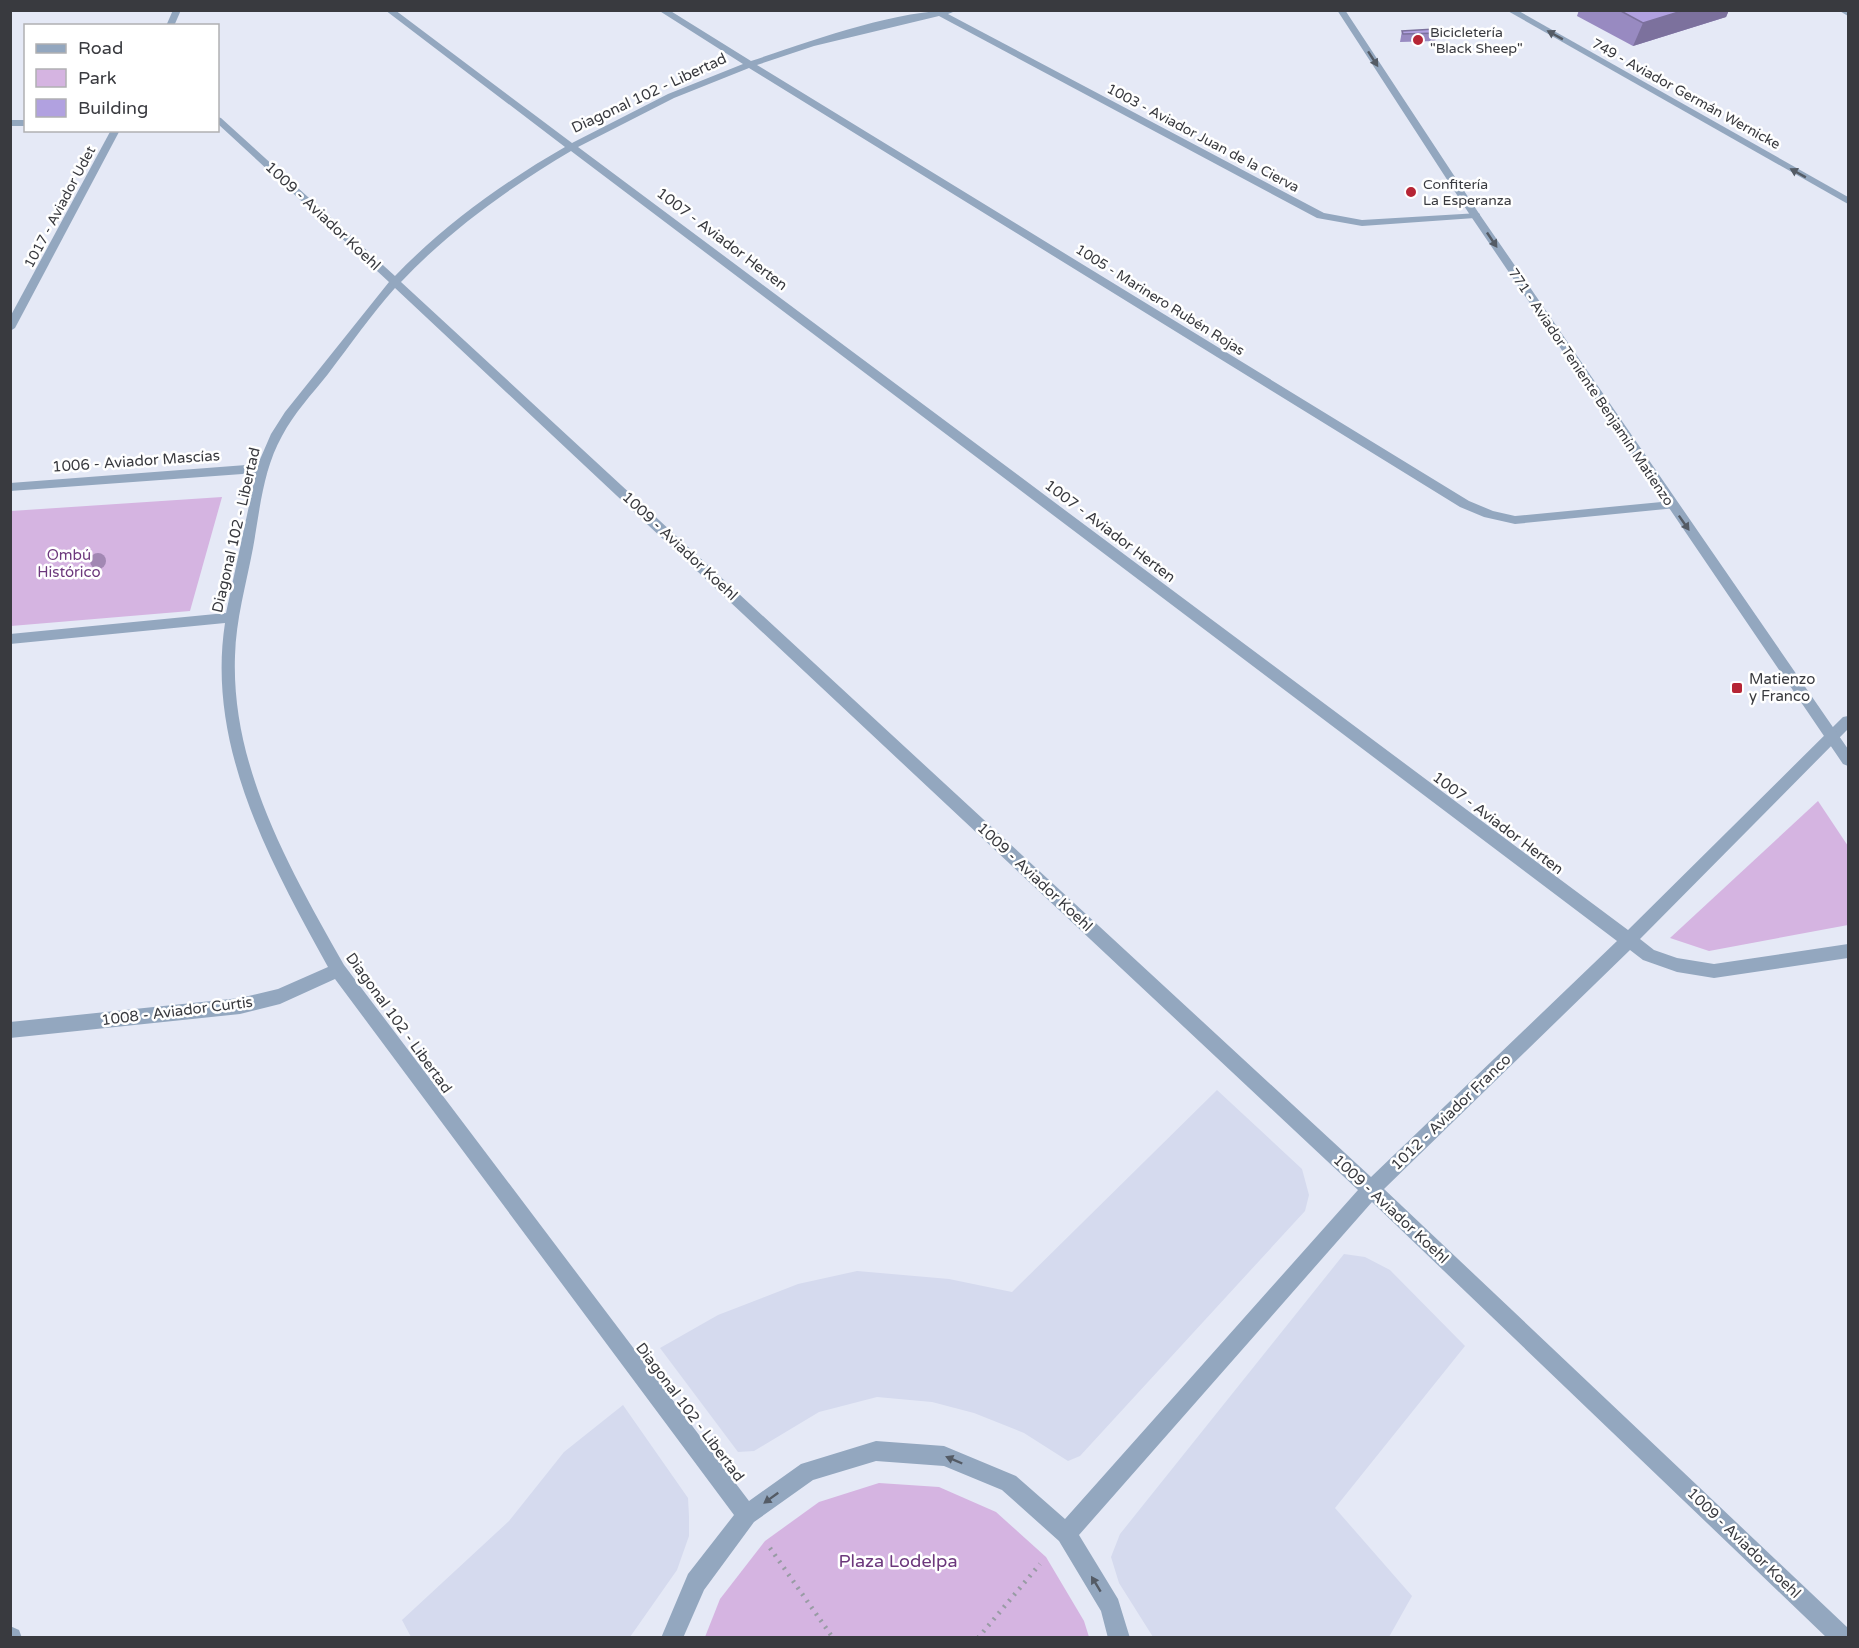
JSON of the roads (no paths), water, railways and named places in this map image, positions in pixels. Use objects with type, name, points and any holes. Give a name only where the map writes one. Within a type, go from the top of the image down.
[{"type":"street","points":[[171,24],[177,10]]},
{"type":"street","name":"1007 - Aviador Herten","points":[[389,10],[1649,955],[1677,965],[1714,972],[1848,951]]},
{"type":"street","name":"1005 - Marinero Rubén Rojas","points":[[662,10],[1448,496],[1478,511],[1495,517],[1515,520],[1672,506]]},
{"type":"street","name":"771 - Aviador Teniente Benjamín Matienzo","points":[[1341,10],[1474,215],[1848,759]]},
{"type":"street","name":"749 - Aviador Germán Wernicke","points":[[1510,10],[1848,201]]},
{"type":"street","points":[[1842,10],[1848,14]]},
{"type":"street","name":"Diagonal 102 - Libertad","points":[[747,1515],[338,970],[289,884],[247,777],[232,711],[228,671],[232,617],[264,468],[276,435],[375,304],[421,256],[498,194],[572,147],[657,104],[749,64],[843,34],[943,11]]},
{"type":"street","name":"1003 - Aviador Juan de la Cierva","points":[[943,11],[1322,216],[1362,222],[1474,215]]},
{"type":"street","name":"1009 - Aviador Koehl","points":[[220,122],[1371,1189],[1843,1638]]},
{"type":"street","name":"1017 - Aviador Udet","points":[[10,328],[115,132]]},
{"type":"street","name":"1006 - Aviador Mascías","points":[[10,487],[264,468]]},
{"type":"street","points":[[10,639],[232,617]]},
{"type":"street","name":"1012 - Aviador Franco","points":[[1066,1534],[1371,1189],[1628,941],[1848,721]]},
{"type":"street","name":"1008 - Aviador Curtis","points":[[10,1030],[240,1006],[280,996],[338,970]]},
{"type":"street","points":[[672,1638],[696,1582],[747,1515],[808,1471],[876,1451],[944,1456],[1009,1483],[1066,1534],[1110,1607],[1119,1638]]},
{"type":"place","name":"Bicicletería \"Black Sheep\"","points":[[1418,40]]},
{"type":"place","name":"Confitería La Esperanza","points":[[1411,192]]},
{"type":"place","name":"Matienzo y Franco","points":[[1737,688]]},
{"type":"park label","name":"Ombú Histórico","points":[[69,564]]},
{"type":"park label","name":"Plaza Lodelpa","points":[[898,1561]]}]
